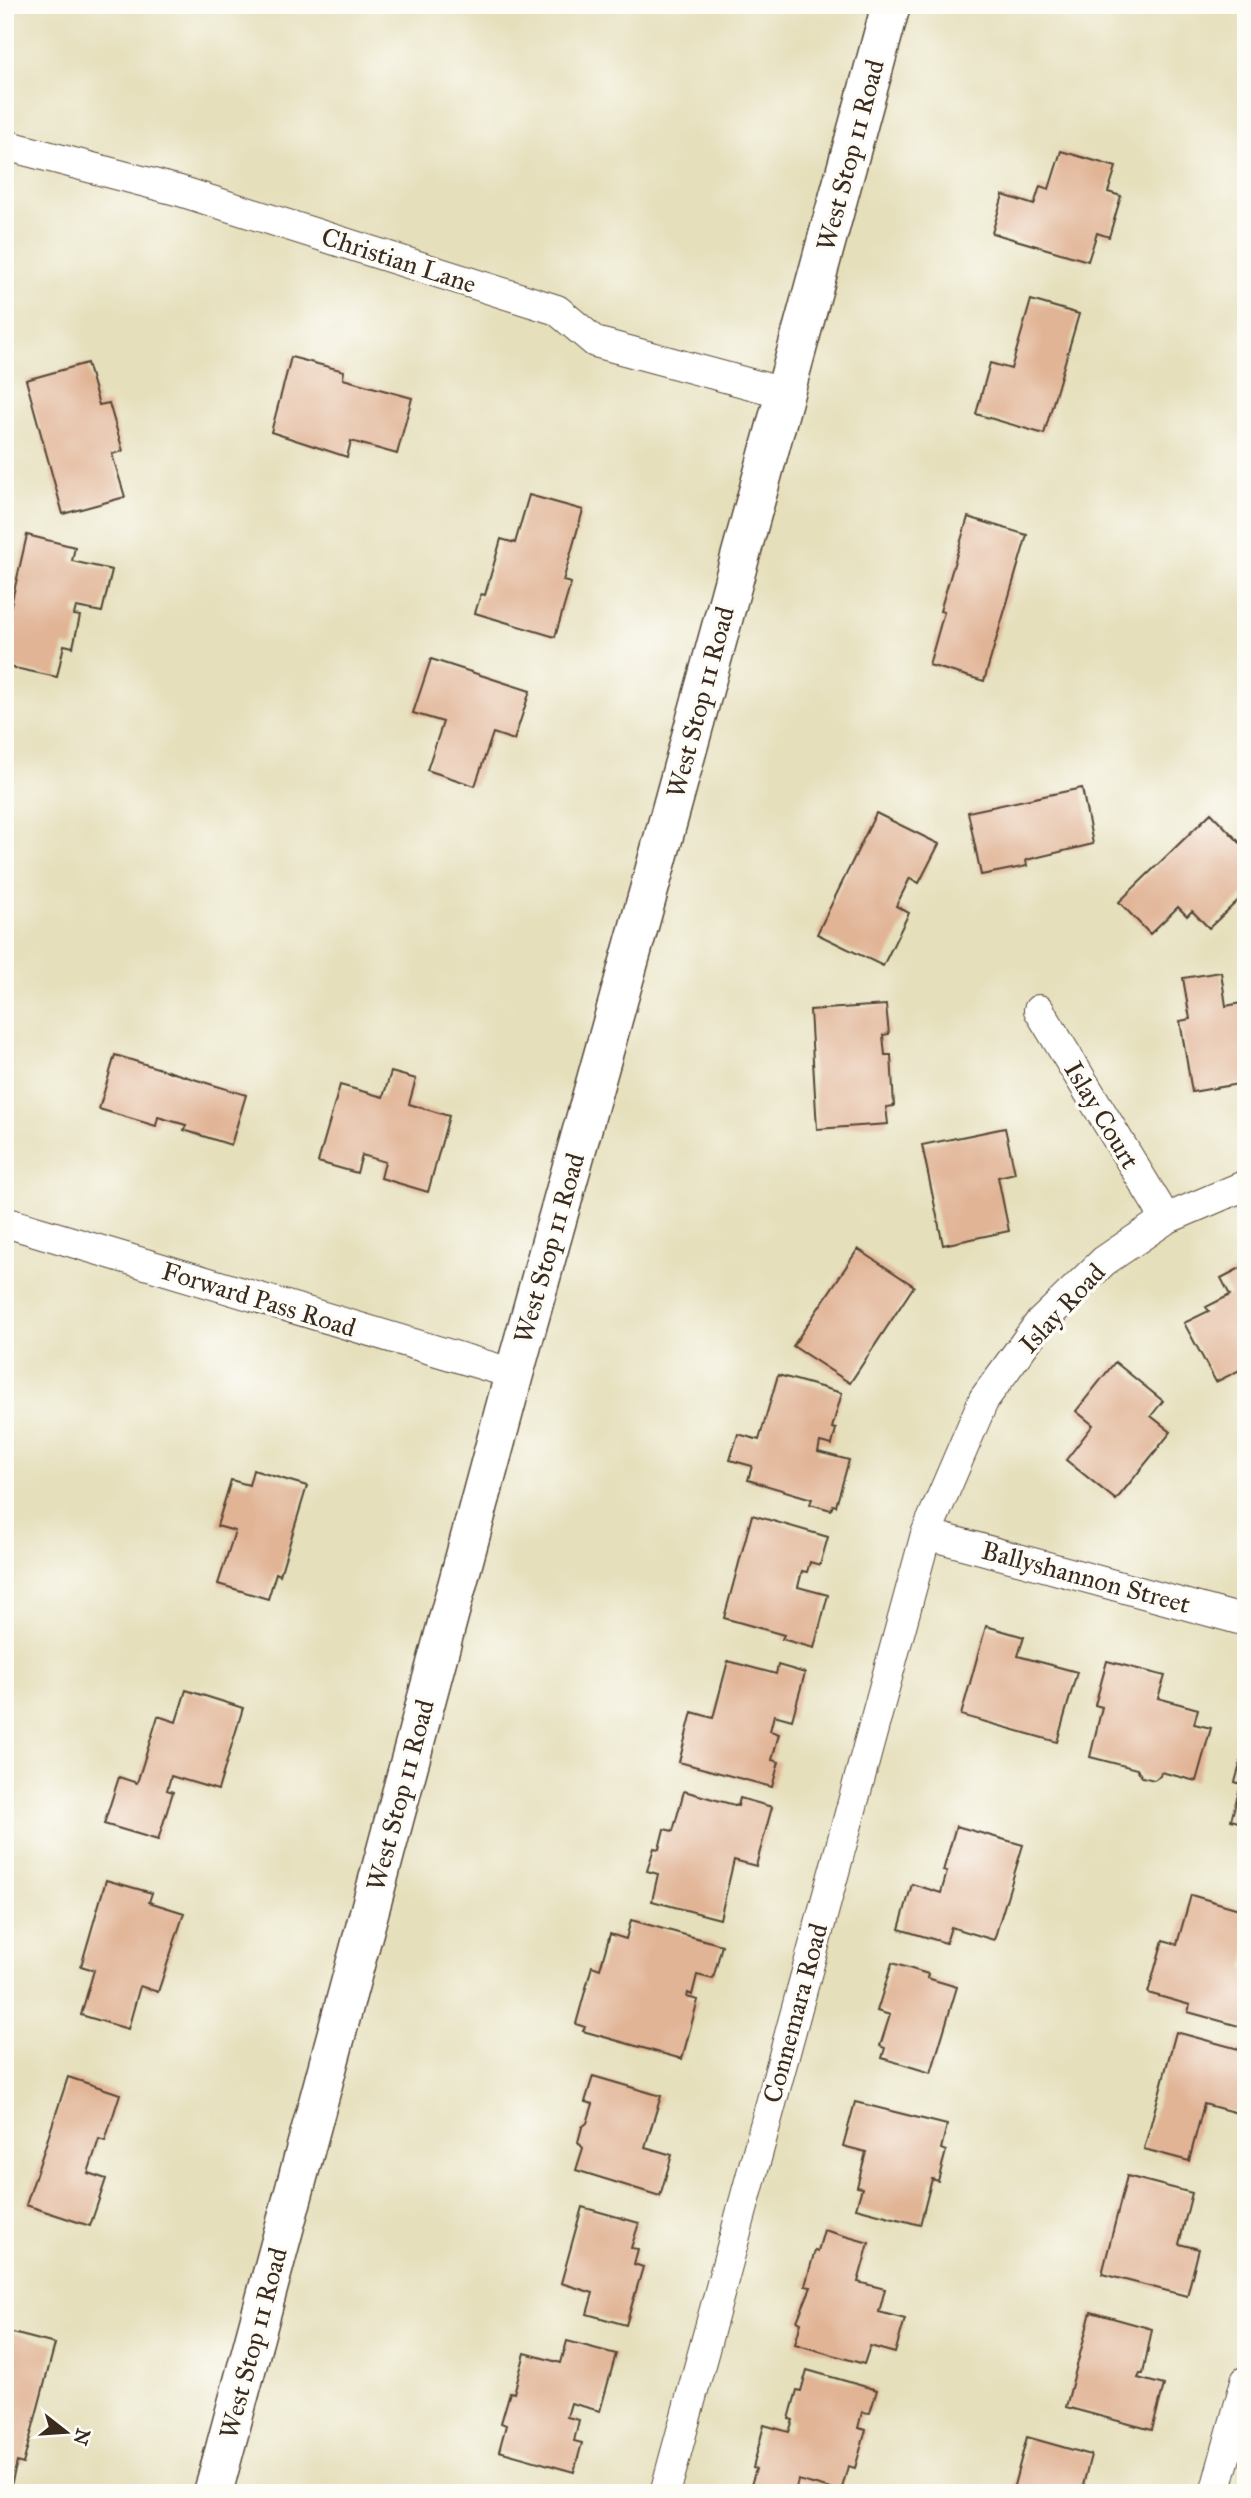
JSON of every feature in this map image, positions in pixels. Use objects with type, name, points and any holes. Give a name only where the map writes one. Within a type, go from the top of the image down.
[{"type":"main road","name":"West Stop 11 Road","points":[[213,2493],[514,1374],[655,870],[891,5]]},
{"type":"street","name":"Christian Lane","points":[[5,145],[180,191],[557,310],[595,342],[784,393]]},
{"type":"street","name":"Islay Court","points":[[1040,1010],[1166,1219]]},
{"type":"street","name":"Islay Road","points":[[926,1534],[984,1399],[1038,1325],[1104,1261],[1166,1219],[1246,1185]]},
{"type":"street","name":"Forward Pass Road","points":[[5,1222],[514,1374]]},
{"type":"street","name":"Ballyshannon Street","points":[[926,1534],[1246,1621]]},
{"type":"street","name":"Connemara Road","points":[[665,2493],[926,1534]]},
{"type":"street","points":[[1215,2493],[1246,2381]]},
{"type":"building","points":[[1061,151],[1116,167],[1108,192],[1121,196],[1109,237],[1097,233],[1088,261],[992,233],[1003,195],[1034,205],[1040,186],[1049,189]]},
{"type":"building","points":[[1031,300],[1079,314],[1044,434],[976,414],[990,363],[1011,369]]},
{"type":"building","points":[[291,357],[344,371],[343,379],[412,398],[397,454],[351,441],[347,457],[271,432]]},
{"type":"building","points":[[87,363],[99,405],[109,403],[123,451],[112,454],[125,497],[63,514],[26,380]]},
{"type":"building","points":[[529,495],[583,510],[563,581],[571,583],[555,637],[475,613],[481,594],[485,595],[501,539],[515,543]]},
{"type":"building","points":[[968,517],[1027,535],[984,681],[929,665],[944,612],[940,611]]},
{"type":"building","points":[[27,535],[75,547],[72,561],[112,570],[102,612],[76,607],[74,615],[80,616],[73,647],[64,645],[57,677],[5,666],[5,612],[9,613]]},
{"type":"building","points":[[431,659],[530,691],[514,740],[493,733],[475,786],[427,770],[443,722],[413,713]]},
{"type":"building","points":[[1082,788],[1093,844],[1026,860],[1027,866],[981,875],[968,812]]},
{"type":"building","points":[[876,813],[939,844],[919,883],[910,878],[896,906],[909,913],[883,966],[817,934]]},
{"type":"building","points":[[1211,813],[1246,849],[1246,893],[1209,928],[1192,911],[1187,916],[1178,907],[1150,934],[1119,902]]},
{"type":"building","points":[[1221,972],[1226,1006],[1246,1002],[1246,1080],[1243,1080],[1244,1083],[1192,1092],[1180,1021],[1190,1019],[1183,978]]},
{"type":"building","points":[[886,1005],[889,1034],[883,1035],[885,1055],[891,1055],[894,1106],[886,1107],[888,1124],[817,1129],[810,1010]]},
{"type":"building","points":[[115,1055],[246,1095],[231,1145],[184,1130],[186,1125],[158,1117],[156,1126],[99,1109]]},
{"type":"building","points":[[391,1072],[416,1079],[409,1104],[449,1116],[428,1192],[381,1178],[385,1162],[362,1155],[357,1173],[318,1162],[340,1085],[383,1097]]},
{"type":"building","points":[[1005,1128],[1015,1173],[998,1177],[1009,1231],[943,1245],[922,1145]]},
{"type":"building","points":[[858,1249],[914,1286],[850,1383],[793,1346]]},
{"type":"building","points":[[1246,1265],[1246,1367],[1216,1382],[1184,1323],[1209,1311],[1206,1307],[1230,1295],[1221,1278]]},
{"type":"building","points":[[1115,1362],[1163,1401],[1151,1416],[1171,1432],[1116,1500],[1066,1460],[1093,1425],[1076,1411]]},
{"type":"building","points":[[778,1375],[842,1393],[832,1428],[836,1429],[832,1445],[820,1442],[818,1452],[849,1460],[836,1506],[833,1505],[831,1510],[810,1504],[812,1499],[748,1480],[752,1466],[730,1460],[738,1434],[759,1440]]},
{"type":"building","points":[[253,1470],[307,1486],[280,1575],[276,1573],[268,1599],[218,1584],[235,1531],[217,1526],[231,1480],[249,1485]]},
{"type":"building","points":[[752,1515],[828,1537],[820,1565],[810,1562],[807,1572],[802,1571],[798,1587],[828,1595],[814,1648],[782,1639],[784,1635],[724,1618]]},
{"type":"building","points":[[986,1626],[1024,1637],[1018,1656],[1077,1672],[1057,1742],[961,1715]]},
{"type":"building","points":[[728,1661],[776,1674],[778,1665],[805,1673],[792,1720],[774,1715],[770,1731],[779,1734],[772,1760],[779,1762],[772,1787],[679,1762],[692,1712],[713,1718]]},
{"type":"building","points":[[1107,1661],[1165,1676],[1158,1698],[1198,1709],[1194,1724],[1211,1728],[1196,1781],[1161,1772],[1154,1780],[1142,1777],[1137,1769],[1090,1757],[1102,1707],[1095,1705]]},
{"type":"building","points":[[186,1690],[243,1708],[218,1790],[171,1776],[167,1790],[173,1792],[158,1840],[104,1824],[119,1777],[137,1783],[158,1716],[176,1722]]},
{"type":"building","points":[[1245,1747],[1246,1824],[1231,1820],[1241,1784],[1235,1782]]},
{"type":"building","points":[[684,1791],[738,1806],[740,1798],[772,1807],[756,1866],[734,1860],[720,1919],[652,1901],[658,1874],[647,1871],[654,1848],[659,1849],[664,1829],[673,1831]]},
{"type":"building","points":[[956,1826],[1023,1845],[994,1940],[951,1927],[946,1943],[899,1929],[912,1884],[941,1893],[947,1872],[943,1871]]},
{"type":"building","points":[[106,1880],[152,1893],[149,1902],[184,1913],[158,1992],[140,1986],[128,2029],[81,2015],[94,1970],[81,1966]]},
{"type":"building","points":[[1191,1895],[1246,1911],[1246,1958],[1243,1969],[1246,1970],[1246,2028],[1188,2012],[1190,2005],[1148,1993],[1163,1940],[1177,1944]]},
{"type":"building","points":[[631,1920],[722,1945],[713,1979],[697,1975],[692,1995],[688,1993],[687,1997],[698,2000],[682,2059],[583,2031],[585,2027],[576,2024],[592,1966],[600,1969],[610,1934],[626,1939]]},
{"type":"building","points":[[892,1963],[928,1974],[927,1978],[957,1987],[931,2073],[882,2058],[885,2048],[880,2046],[890,2015],[877,2011]]},
{"type":"building","points":[[1176,2032],[1246,2051],[1246,2096],[1241,2114],[1204,2104],[1189,2161],[1144,2149]]},
{"type":"building","points":[[593,2076],[661,2096],[645,2147],[672,2155],[660,2196],[576,2170],[583,2148],[578,2142],[593,2104],[585,2102]]},
{"type":"building","points":[[68,2077],[120,2094],[105,2141],[99,2139],[88,2173],[106,2179],[90,2226],[26,2205]]},
{"type":"building","points":[[855,2102],[947,2125],[941,2149],[946,2151],[938,2181],[932,2179],[920,2225],[856,2208],[862,2188],[857,2187],[866,2152],[843,2146]]},
{"type":"building","points":[[1127,2176],[1192,2193],[1179,2244],[1199,2249],[1187,2296],[1102,2274]]},
{"type":"building","points":[[582,2207],[639,2223],[631,2248],[638,2249],[634,2264],[643,2267],[626,2325],[587,2314],[593,2293],[561,2283]]},
{"type":"building","points":[[824,2230],[869,2243],[858,2282],[885,2289],[879,2312],[905,2319],[895,2353],[870,2346],[864,2364],[795,2344],[801,2323],[797,2321],[811,2287],[805,2286]]},
{"type":"building","points":[[1091,2312],[1152,2329],[1143,2374],[1138,2378],[1164,2385],[1152,2430],[1066,2407]]},
{"type":"building","points":[[5,2331],[55,2344],[23,2464],[17,2462],[9,2493],[5,2493]]},
{"type":"building","points":[[567,2341],[616,2354],[600,2411],[571,2403],[567,2417],[579,2420],[574,2441],[582,2443],[574,2472],[499,2451],[506,2425],[501,2423],[510,2392],[514,2393],[525,2353],[561,2363]]},
{"type":"building","points":[[807,2370],[877,2390],[870,2413],[862,2412],[858,2428],[866,2430],[855,2468],[848,2466],[841,2492],[798,2480],[795,2493],[779,2493],[751,2485],[764,2425],[789,2432],[793,2420],[789,2419],[797,2390],[801,2391]]},
{"type":"building","points":[[1027,2437],[1091,2455],[1081,2493],[1012,2493]]}]
